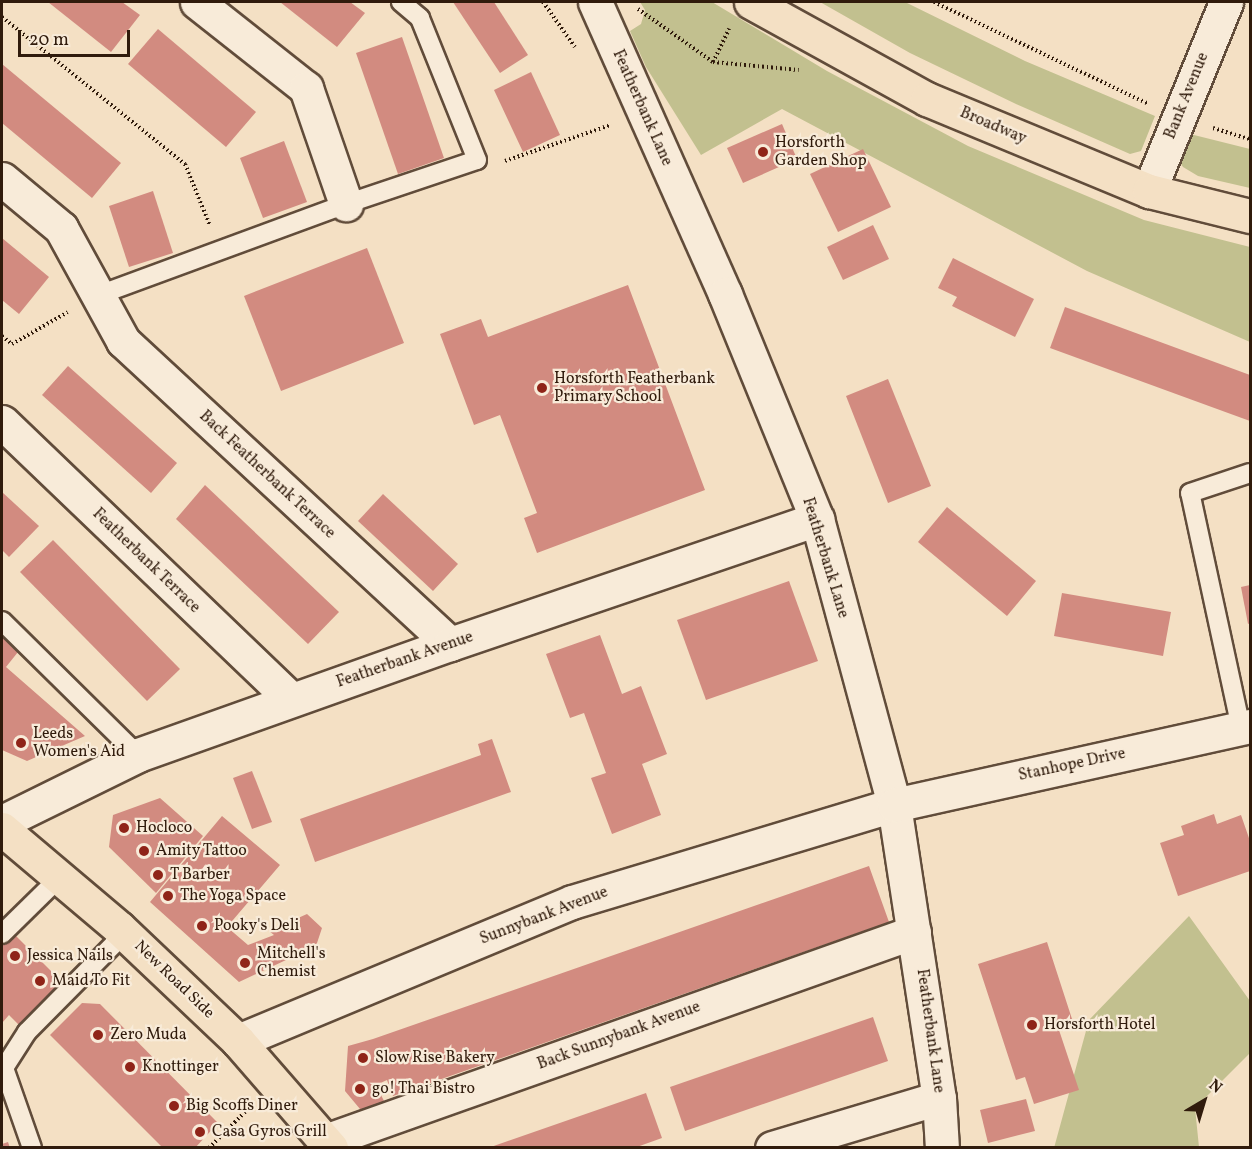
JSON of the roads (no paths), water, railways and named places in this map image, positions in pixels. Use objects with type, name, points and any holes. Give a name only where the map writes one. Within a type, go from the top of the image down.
[{"type":"main road","name":"Broadway","points":[[751,2],[927,99],[1149,191],[1251,216]]},
{"type":"main road","name":"New Road Side","points":[[2,829],[125,933],[238,1041],[328,1144]]},
{"type":"street","points":[[197,2],[306,88],[346,204]]},
{"type":"street","name":"Featherbank Lane","points":[[595,2],[725,294],[817,519],[894,805],[939,1098],[942,1148]]},
{"type":"street","name":"Bank Avenue","points":[[1149,191],[1226,2]]},
{"type":"street","name":"Back Featherbank Terrace","points":[[2,179],[61,228],[96,296],[123,341],[450,644]]},
{"type":"street","name":"Featherbank Terrace","points":[[2,422],[291,699]]},
{"type":"street","name":"Featherbank Avenue","points":[[2,822],[138,755],[291,699],[817,519]]},
{"type":"street","name":"Stanhope Drive","points":[[894,805],[1246,727]]},
{"type":"street","name":"Sunnybank Avenue","points":[[238,1041],[572,902],[894,805]]},
{"type":"street","name":"Back Sunnybank Avenue","points":[[328,1144],[914,932]]},
{"type":"street","points":[[772,1148],[939,1098]]},
{"type":"lane","points":[[96,296],[346,204],[477,160],[420,18],[401,2]]},
{"type":"lane","points":[[1246,727],[1190,493],[1251,473]]},
{"type":"lane","points":[[2,621],[138,755]]},
{"type":"lane","points":[[2,934],[59,878]]},
{"type":"lane","points":[[32,1148],[4,1068],[27,1032],[125,933]]},
{"type":"place","name":"Horsforth Garden Shop","points":[[763,152]]},
{"type":"place","name":"Horsforth Featherbank Primary School","points":[[542,388]]},
{"type":"place","name":"Leeds Women's Aid","points":[[21,743]]},
{"type":"place","name":"Hocloco","points":[[124,828]]},
{"type":"place","name":"Amity Tattoo","points":[[144,851]]},
{"type":"place","name":"T Barber","points":[[158,875]]},
{"type":"place","name":"The Yoga Space","points":[[168,896]]},
{"type":"place","name":"Pooky's Deli","points":[[202,926]]},
{"type":"place","name":"Jessica Nails","points":[[15,956]]},
{"type":"place","name":"Mitchell's Chemist","points":[[245,963]]},
{"type":"place","name":"Maid To Fit","points":[[40,981]]},
{"type":"place","name":"Horsforth Hotel","points":[[1032,1025]]},
{"type":"place","name":"Zero Muda","points":[[98,1035]]},
{"type":"place","name":"Slow Rise Bakery","points":[[363,1058]]},
{"type":"place","name":"Knottinger","points":[[130,1067]]},
{"type":"place","name":"go! Thai Bistro","points":[[360,1089]]},
{"type":"place","name":"Big Scoffs Diner","points":[[174,1106]]},
{"type":"place","name":"Casa Gyros Grill","points":[[200,1132]]}]
